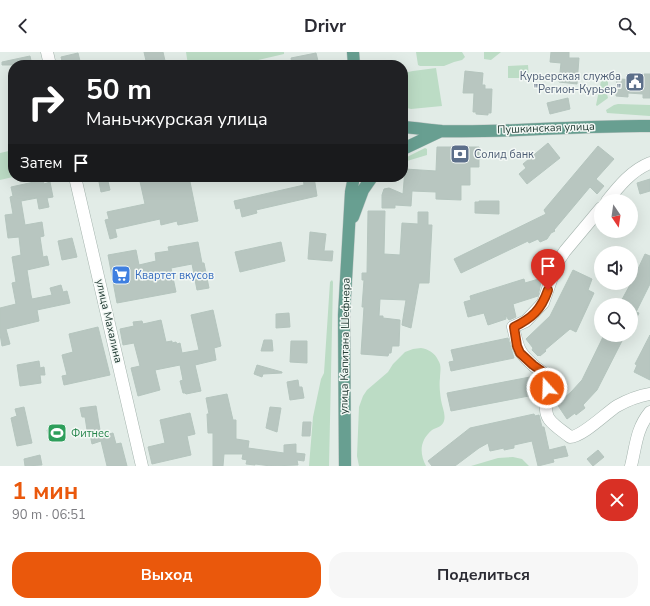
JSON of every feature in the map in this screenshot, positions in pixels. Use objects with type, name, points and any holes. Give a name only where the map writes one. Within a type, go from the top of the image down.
[{"type":"main road","name":"Пушкинская улица","points":[[408,128],[442,131],[514,130],[614,125],[650,126]]},
{"type":"main road","name":"Пушкинская улица","points":[[408,148],[442,131]]},
{"type":"main road","name":"улица Капитана Шефнера","points":[[345,466],[344,315],[351,192],[353,182]]},
{"type":"main road","name":"улица Капитана Шефнера","points":[[349,225],[363,190],[369,182]]},
{"type":"street","points":[[613,194],[630,176],[643,166],[650,163]]},
{"type":"street","name":"улица Махалина","points":[[76,182],[142,466]]},
{"type":"street","points":[[594,216],[557,263],[543,303],[526,321],[514,327],[517,346],[520,353],[543,372],[546,379],[546,404],[549,418],[570,437],[584,431],[616,406],[637,397],[650,394]]},
{"type":"street","points":[[631,466],[638,430],[643,420],[650,412]]},
{"type":"green space","points":[[186,52],[284,52],[284,54],[258,60],[187,60]]},
{"type":"green space","points":[[416,52],[462,52],[465,57],[462,60],[444,66],[420,66],[418,65]]},
{"type":"green space","points":[[484,52],[501,52],[491,60],[484,59]]},
{"type":"green space","points":[[528,65],[529,78],[508,78],[508,66]]},
{"type":"green space","points":[[436,68],[442,106],[408,108],[408,72]]},
{"type":"green space","points":[[608,80],[608,89],[603,89],[603,94],[607,94],[608,98],[597,106],[601,81]]},
{"type":"green space","points":[[618,104],[650,105],[650,116],[607,113],[606,110]]},
{"type":"green space","points":[[425,148],[427,149],[427,155],[408,161],[408,156]]},
{"type":"green space","points":[[8,151],[8,178],[0,180],[0,153]]},
{"type":"green space","points":[[332,280],[329,466],[309,466],[313,417],[321,379],[324,373],[330,282]]},
{"type":"green space","points":[[421,348],[429,350],[433,353],[440,364],[440,392],[445,416],[442,425],[432,430],[423,442],[422,456],[426,466],[359,466],[357,456],[359,407],[363,396],[367,390],[388,372],[393,364],[405,352]]},
{"type":"green space","points":[[513,457],[522,459],[529,466],[471,466],[498,458]]},
{"type":"building","points":[[144,52],[163,52],[165,60],[146,60]]},
{"type":"building","points":[[551,52],[569,52],[569,58],[579,58],[577,84],[559,82],[561,63],[550,62]]},
{"type":"building","points":[[78,53],[80,60],[62,60],[61,57]]},
{"type":"building","points":[[316,53],[318,60],[291,60],[291,58]]},
{"type":"building","points":[[30,56],[31,60],[11,60]]},
{"type":"building","points":[[8,61],[8,65],[2,65],[2,62]]},
{"type":"building","points":[[465,71],[483,73],[482,85],[485,85],[485,89],[492,89],[491,113],[488,113],[488,115],[476,114],[476,112],[473,112],[474,93],[463,93]]},
{"type":"building","points":[[644,74],[650,74],[650,98],[643,98],[643,94],[628,93],[628,97],[616,96],[617,79],[644,80]]},
{"type":"building","points":[[568,98],[570,109],[550,114],[547,103]]},
{"type":"building","points":[[548,143],[560,158],[527,184],[519,174],[526,168],[523,164]]},
{"type":"building","points":[[598,146],[614,159],[596,179],[604,186],[597,194],[590,187],[547,239],[540,242],[538,239],[529,243],[528,241],[461,273],[454,259],[546,214],[544,210]]},
{"type":"building","points":[[437,147],[479,147],[479,167],[470,167],[470,185],[461,185],[461,200],[436,199],[436,192],[412,191],[411,206],[395,205],[395,208],[382,208],[382,195],[384,189],[389,188],[403,194],[404,182],[408,182],[408,169],[436,171]]},
{"type":"building","points":[[650,179],[650,191],[640,194],[637,183]]},
{"type":"building","points":[[34,182],[44,182],[44,184],[50,182],[53,197],[47,198],[49,207],[39,209],[37,198],[21,201],[25,225],[42,222],[44,236],[40,237],[43,257],[47,256],[49,265],[27,270],[31,295],[32,299],[52,295],[50,288],[61,285],[63,292],[67,291],[70,303],[37,310],[39,321],[6,329],[10,344],[2,346],[0,334],[0,308],[16,304],[12,283],[16,282],[12,257],[21,255],[19,237],[8,238],[5,215],[13,214],[10,197],[13,196],[11,187]]},
{"type":"building","points":[[99,182],[108,182],[110,190],[101,192]]},
{"type":"building","points":[[140,182],[190,182],[198,221],[178,225],[177,221],[161,225],[160,219],[115,229],[117,237],[110,239],[105,220],[109,219],[107,212],[145,204]]},
{"type":"building","points":[[304,182],[315,182],[317,196],[256,210],[257,213],[242,217],[240,208],[236,209],[234,201],[304,185]]},
{"type":"building","points":[[499,201],[499,214],[475,213],[475,202]]},
{"type":"building","points":[[368,211],[385,211],[384,254],[400,255],[402,223],[418,224],[418,212],[428,212],[428,225],[432,225],[429,283],[419,283],[411,328],[402,325],[406,300],[380,299],[379,316],[383,316],[383,318],[400,320],[399,346],[392,346],[391,353],[389,353],[388,356],[361,354],[364,307],[362,307],[364,280],[362,280],[362,273],[367,273]]},
{"type":"building","points":[[310,232],[326,234],[324,251],[333,251],[332,261],[308,259]]},
{"type":"building","points":[[72,238],[77,257],[62,260],[58,241]]},
{"type":"building","points":[[198,242],[209,288],[197,290],[192,264],[171,268],[176,292],[117,303],[108,255],[136,250],[139,265],[156,261],[155,253],[169,251],[168,247]]},
{"type":"building","points":[[281,242],[285,261],[240,272],[235,252]]},
{"type":"building","points":[[645,254],[650,256],[650,284],[638,308],[638,298],[623,298],[627,290],[638,290],[638,269]]},
{"type":"building","points":[[573,270],[592,279],[588,290],[594,293],[576,332],[570,329],[545,350],[546,351],[538,356],[532,350],[533,348],[526,339],[550,316]]},
{"type":"building","points":[[542,278],[538,296],[513,304],[516,317],[509,320],[505,315],[506,319],[488,325],[484,313],[468,317],[464,302],[471,300],[470,296],[524,279],[525,283]]},
{"type":"building","points":[[213,310],[221,346],[214,348],[216,360],[195,365],[201,391],[186,394],[183,393],[180,381],[183,380],[180,365],[155,370],[160,390],[138,396],[131,368],[140,366],[134,343],[123,345],[120,329],[134,326],[133,322],[142,321],[143,324],[161,320],[166,342],[172,341],[172,343],[180,343],[182,353],[199,350],[191,315]]},
{"type":"building","points":[[289,313],[290,327],[276,328],[276,314]]},
{"type":"building","points":[[98,327],[110,375],[64,385],[62,376],[67,375],[62,355],[73,352],[69,334]]},
{"type":"building","points":[[650,335],[650,380],[634,372],[637,365],[635,364]]},
{"type":"building","points":[[508,338],[514,358],[451,371],[449,362],[454,361],[451,350]]},
{"type":"building","points":[[264,340],[272,340],[273,351],[261,351]]},
{"type":"building","points":[[291,341],[307,341],[307,363],[290,362]]},
{"type":"building","points":[[601,342],[621,342],[597,390],[583,405],[585,408],[576,415],[575,413],[567,419],[557,404],[582,380]]},
{"type":"building","points":[[39,361],[40,368],[44,367],[45,375],[40,375],[41,383],[20,386],[17,365]]},
{"type":"building","points":[[257,365],[282,373],[263,374],[262,377],[254,374]]},
{"type":"building","points":[[530,377],[534,395],[451,411],[447,393]]},
{"type":"building","points":[[298,380],[299,387],[302,387],[304,398],[290,400],[287,382]]},
{"type":"building","points":[[227,394],[233,420],[236,420],[236,439],[249,441],[248,448],[284,453],[284,445],[296,444],[296,453],[305,454],[304,461],[297,460],[298,465],[255,465],[246,464],[247,460],[242,459],[243,454],[224,454],[223,466],[213,466],[213,433],[208,433],[207,414],[209,414],[206,398]]},
{"type":"building","points":[[96,406],[101,436],[113,433],[116,444],[121,443],[127,466],[107,466],[101,441],[92,444],[89,430],[87,430],[85,417],[82,417],[80,408]]},
{"type":"building","points":[[24,407],[32,443],[17,446],[11,418],[17,416],[15,409]]},
{"type":"building","points":[[270,407],[281,408],[277,432],[266,428]]},
{"type":"building","points":[[190,413],[195,434],[187,436],[191,455],[152,464],[148,447],[165,443],[160,420]]},
{"type":"building","points":[[534,414],[535,416],[539,415],[542,427],[544,427],[549,450],[565,446],[568,456],[553,459],[554,462],[538,466],[532,441],[514,445],[514,448],[504,450],[504,448],[490,451],[488,443],[455,466],[432,466],[428,461],[470,428]]},
{"type":"building","points":[[303,422],[311,422],[310,436],[302,436]]},
{"type":"building","points":[[63,426],[65,433],[49,437],[47,430]]},
{"type":"building","points":[[598,450],[604,457],[593,466],[587,459]]},
{"type":"building","points":[[40,455],[42,465],[25,466],[24,459]]},
{"type":"place","name":"Курьерская служба \"Регион-Курьер\"","points":[[635,82]]},
{"type":"place","name":"Солид банк","points":[[460,154]]},
{"type":"place","name":"Квартет вкусов","points":[[121,275]]},
{"type":"place","name":"Фитнес","points":[[57,433]]},
{"type":"route","points":[[547,388],[546,379],[543,372],[520,353],[517,346],[514,327],[526,321],[535,313],[543,303],[548,290]]}]
